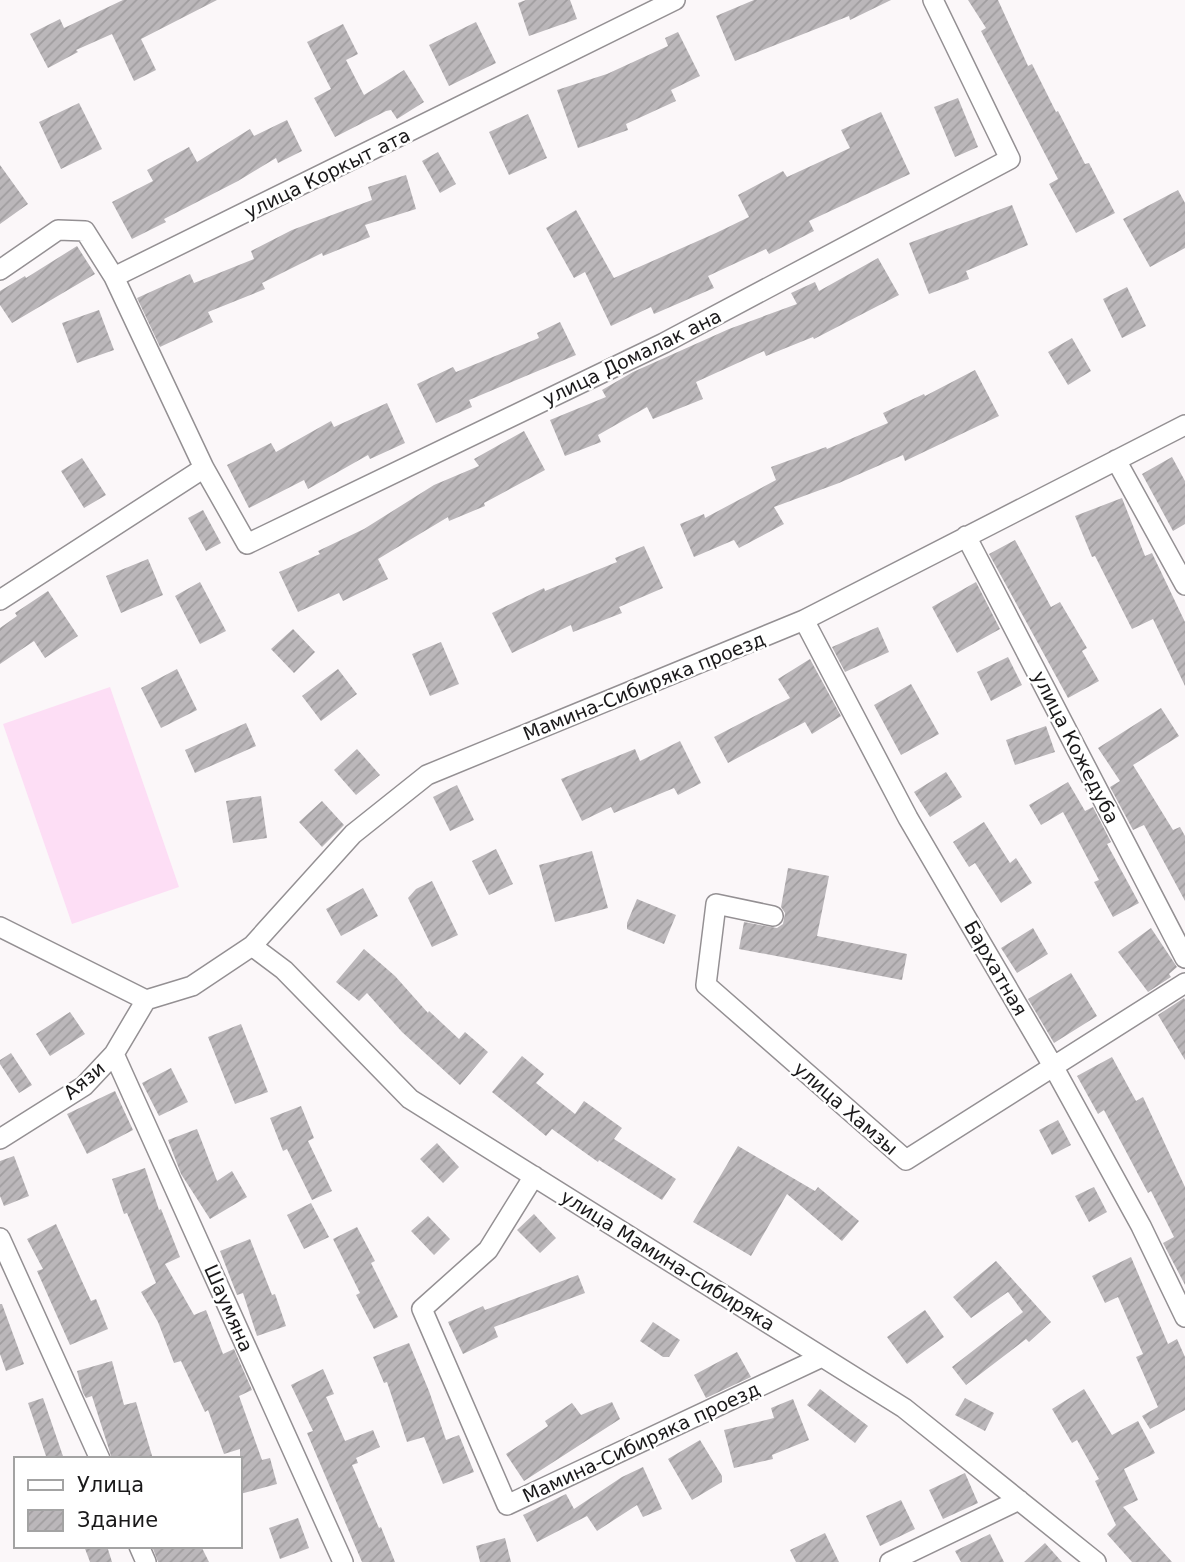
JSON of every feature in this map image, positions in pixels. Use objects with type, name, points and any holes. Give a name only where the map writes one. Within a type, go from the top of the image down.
[{"type":"street","name":"улица Коркыт ата","points":[[114,277],[674,0]]},
{"type":"street","name":"улица Домалак ана","points":[[204,468],[247,544],[664,343],[1010,159],[933,0]]},
{"type":"street","points":[[0,270],[58,230],[85,231],[114,277],[204,468],[0,600]]},
{"type":"street","name":"Мамина-Сибиряка проезд","points":[[146,1000],[192,986],[252,946],[353,834],[427,775],[804,620],[1185,425]]},
{"type":"street","points":[[1116,460],[1185,585]]},
{"type":"street","name":"улица Кожедуба","points":[[966,536],[1185,958]]},
{"type":"street","name":"Бархатная","points":[[804,620],[908,818],[1053,1066],[1141,1226],[1185,1317]]},
{"type":"street","name":"улица Хамзы","points":[[773,916],[716,904],[706,985],[906,1160],[1185,983]]},
{"type":"street","points":[[0,927],[146,1000]]},
{"type":"street","name":"улица Мамина-Сибиряка","points":[[252,946],[284,970],[410,1099],[904,1408],[1096,1562]]},
{"type":"street","name":"Аязи","points":[[0,1139],[84,1086],[114,1054],[146,1000]]},
{"type":"street","name":"Шаумяна","points":[[114,1054],[344,1562]]},
{"type":"street","name":"Мамина-Сибиряка проезд","points":[[534,1177],[488,1250],[422,1309],[507,1505],[822,1357]]},
{"type":"street","points":[[0,1238],[99,1457]]},
{"type":"street","points":[[890,1562],[1019,1500]]},
{"type":"shaded area","points":[[110,687],[179,887],[72,924],[3,724]]},
{"type":"building","points":[[123,0],[217,0],[141,39],[156,70],[134,81],[112,34],[76,50],[78,52],[48,68],[30,34],[60,19],[64,28]]},
{"type":"building","points":[[526,0],[570,0],[577,19],[529,36],[518,3]]},
{"type":"building","points":[[754,0],[891,0],[850,20],[849,16],[735,61],[716,16]]},
{"type":"building","points":[[968,0],[998,0],[1028,66],[1032,64],[1056,112],[1058,111],[1085,164],[1089,163],[1115,213],[1076,233],[1049,184],[1058,179],[981,31],[986,28]]},
{"type":"building","points":[[476,22],[496,63],[449,86],[429,45]]},
{"type":"building","points":[[343,24],[358,54],[346,60],[364,95],[404,70],[424,102],[397,119],[391,110],[386,111],[335,137],[314,98],[331,89],[307,42]]},
{"type":"building","points":[[678,32],[700,76],[671,90],[676,101],[626,124],[628,130],[578,148],[557,90],[607,74],[668,46],[665,38]]},
{"type":"building","points":[[958,98],[978,147],[955,157],[934,107]]},
{"type":"building","points":[[79,103],[102,149],[61,169],[39,122]]},
{"type":"building","points":[[881,112],[910,174],[809,221],[814,231],[769,254],[766,249],[708,276],[714,288],[654,314],[651,307],[611,326],[585,272],[574,278],[546,228],[576,210],[614,278],[749,217],[738,195],[783,171],[787,177],[850,148],[841,130]]},
{"type":"building","points":[[528,114],[547,158],[509,175],[489,132]]},
{"type":"building","points":[[287,120],[302,151],[278,163],[276,158],[132,239],[112,202],[153,181],[147,170],[189,147],[197,162],[250,129],[254,136]]},
{"type":"building","points":[[438,152],[456,184],[440,193],[422,161]]},
{"type":"building","points":[[0,165],[28,204],[0,224]]},
{"type":"building","points":[[406,175],[416,209],[365,225],[370,237],[323,256],[322,253],[262,283],[265,289],[208,312],[213,322],[160,347],[137,298],[190,274],[194,283],[254,259],[251,251],[292,230],[372,200],[368,187]]},
{"type":"building","points":[[1178,190],[1185,203],[1185,248],[1150,267],[1123,219]]},
{"type":"building","points":[[1012,205],[1028,245],[966,271],[969,279],[929,294],[909,243]]},
{"type":"building","points":[[77,246],[95,274],[12,323],[0,305],[0,291]]},
{"type":"building","points":[[878,258],[899,295],[814,339],[813,337],[766,356],[764,351],[696,382],[703,399],[653,419],[647,407],[598,435],[601,442],[565,456],[550,420],[606,397],[602,390],[633,372],[729,329],[797,304],[791,293],[815,282],[819,291]]},
{"type":"building","points":[[1127,287],[1146,326],[1122,338],[1103,299]]},
{"type":"building","points":[[99,310],[114,350],[77,363],[62,323]]},
{"type":"building","points":[[560,322],[576,355],[469,400],[472,407],[436,423],[417,384],[453,367],[456,372],[539,338],[537,333]]},
{"type":"building","points":[[1072,338],[1091,371],[1068,385],[1048,352]]},
{"type":"building","points":[[975,370],[999,416],[905,461],[903,455],[774,507],[784,524],[739,548],[734,540],[694,557],[680,524],[704,514],[705,518],[776,480],[771,467],[826,447],[827,449],[888,423],[883,413],[924,394],[925,396]]},
{"type":"building","points":[[387,403],[405,443],[370,459],[368,455],[308,489],[304,480],[249,508],[227,465],[271,443],[276,452],[331,421],[334,427]]},
{"type":"building","points":[[524,431],[545,470],[484,503],[485,506],[449,521],[448,517],[378,559],[388,579],[343,601],[339,593],[298,612],[279,572],[320,554],[318,551],[364,529],[434,485],[479,466],[474,459]]},
{"type":"building","points":[[1172,457],[1185,481],[1185,524],[1173,531],[1142,474]]},
{"type":"building","points":[[82,458],[106,495],[84,508],[61,471]]},
{"type":"building","points":[[1122,498],[1145,556],[1152,553],[1185,622],[1185,686],[1153,619],[1132,629],[1095,556],[1092,557],[1075,516]]},
{"type":"building","points":[[203,510],[221,543],[206,551],[188,518]]},
{"type":"building","points":[[1015,540],[1051,607],[1060,602],[1087,648],[1082,651],[1099,681],[1068,698],[989,554]]},
{"type":"building","points":[[644,546],[663,588],[619,607],[622,613],[573,632],[571,625],[512,653],[492,613],[544,588],[545,591],[617,562],[615,558]]},
{"type":"building","points":[[148,559],[163,595],[121,613],[106,576]]},
{"type":"building","points":[[200,582],[226,631],[200,644],[175,596]]},
{"type":"building","points":[[976,582],[1000,629],[957,653],[932,607]]},
{"type":"building","points":[[48,591],[78,636],[45,658],[34,641],[0,664],[0,628],[17,616],[15,613]]},
{"type":"building","points":[[878,627],[889,652],[845,672],[832,647]]},
{"type":"building","points":[[293,629],[315,652],[294,673],[271,649]]},
{"type":"building","points":[[441,642],[459,684],[430,696],[412,654]]},
{"type":"building","points":[[1008,657],[1022,685],[991,701],[977,672]]},
{"type":"building","points":[[810,659],[841,716],[812,734],[805,722],[728,763],[714,737],[790,698],[778,679]]},
{"type":"building","points":[[177,669],[197,710],[161,728],[141,688]]},
{"type":"building","points":[[338,669],[357,694],[321,721],[302,696]]},
{"type":"building","points":[[911,684],[939,734],[901,755],[874,705]]},
{"type":"building","points":[[1161,708],[1179,736],[1133,765],[1173,830],[1180,827],[1185,836],[1185,901],[1144,825],[1133,830],[1110,787],[1120,781],[1098,748]]},
{"type":"building","points":[[246,723],[256,746],[195,773],[185,750]]},
{"type":"building","points":[[1046,726],[1055,752],[1015,765],[1006,740]]},
{"type":"building","points":[[680,741],[701,783],[678,795],[674,788],[614,813],[611,807],[582,821],[561,779],[635,749],[640,761]]},
{"type":"building","points":[[357,749],[380,775],[356,795],[334,770]]},
{"type":"building","points":[[946,772],[962,797],[930,817],[914,792]]},
{"type":"building","points":[[1068,782],[1085,811],[1093,807],[1111,842],[1107,844],[1139,903],[1113,917],[1094,882],[1099,880],[1063,812],[1041,825],[1029,805]]},
{"type":"building","points":[[457,785],[474,820],[450,831],[433,797]]},
{"type":"building","points":[[261,796],[267,838],[233,843],[226,801]]},
{"type":"building","points":[[322,801],[344,825],[322,847],[299,822]]},
{"type":"building","points":[[984,822],[1010,863],[1016,858],[1032,883],[1001,903],[975,863],[969,867],[953,842]]},
{"type":"building","points":[[496,849],[513,884],[489,895],[472,861]]},
{"type":"building","points":[[592,851],[608,908],[555,922],[539,865]]},
{"type":"building","points":[[788,868],[829,876],[817,936],[907,954],[902,980],[739,949],[744,922],[777,928],[783,924],[785,913],[781,907]]},
{"type":"building","points":[[432,881],[458,935],[432,947],[408,898],[416,889]]},
{"type":"building","points":[[363,888],[378,916],[341,936],[326,909]]},
{"type":"building","points":[[637,899],[676,915],[664,944],[627,929]]},
{"type":"building","points":[[1033,928],[1048,954],[1017,973],[1001,948]]},
{"type":"building","points":[[1151,928],[1177,967],[1169,974],[1171,977],[1148,992],[1118,952]]},
{"type":"building","points":[[364,949],[395,976],[428,1013],[429,1011],[459,1039],[465,1032],[488,1052],[460,1085],[402,1032],[367,993],[359,1001],[336,982]]},
{"type":"building","points":[[1071,973],[1097,1016],[1054,1043],[1028,999]]},
{"type":"building","points":[[1184,998],[1185,1000],[1185,1060],[1158,1015]]},
{"type":"building","points":[[70,1012],[85,1034],[50,1056],[36,1034]]},
{"type":"building","points":[[241,1024],[268,1092],[235,1104],[208,1037]]},
{"type":"building","points":[[11,1053],[32,1085],[19,1093],[0,1064],[0,1060]]},
{"type":"building","points":[[522,1056],[544,1074],[536,1083],[575,1114],[584,1101],[622,1128],[614,1139],[676,1179],[662,1200],[599,1160],[598,1162],[552,1129],[546,1136],[492,1092]]},
{"type":"building","points":[[1112,1057],[1136,1101],[1143,1097],[1185,1187],[1185,1285],[1163,1243],[1174,1237],[1151,1191],[1148,1193],[1104,1110],[1098,1114],[1077,1076]]},
{"type":"building","points":[[171,1068],[188,1102],[159,1116],[142,1083]]},
{"type":"building","points":[[115,1091],[133,1130],[87,1154],[67,1114]]},
{"type":"building","points":[[301,1106],[314,1138],[308,1141],[332,1191],[312,1200],[287,1149],[283,1151],[270,1118]]},
{"type":"building","points":[[1058,1120],[1071,1145],[1052,1155],[1039,1130]]},
{"type":"building","points":[[197,1129],[217,1181],[232,1171],[247,1197],[210,1219],[181,1174],[168,1140]]},
{"type":"building","points":[[437,1143],[459,1167],[443,1183],[420,1159]]},
{"type":"building","points":[[738,1146],[815,1191],[818,1187],[859,1221],[842,1241],[787,1194],[751,1256],[693,1222]]},
{"type":"building","points":[[14,1156],[29,1196],[4,1206],[0,1196],[0,1161]]},
{"type":"building","points":[[145,1168],[159,1210],[161,1209],[180,1257],[165,1264],[194,1315],[206,1310],[223,1354],[234,1349],[252,1390],[239,1396],[262,1460],[270,1458],[277,1484],[242,1493],[240,1449],[224,1454],[208,1410],[205,1412],[181,1361],[174,1363],[158,1322],[141,1292],[156,1283],[127,1213],[124,1214],[112,1179]]},
{"type":"building","points":[[1094,1187],[1107,1212],[1089,1222],[1075,1196]]},
{"type":"building","points":[[311,1203],[329,1237],[304,1249],[287,1215]]},
{"type":"building","points":[[534,1214],[556,1238],[540,1253],[517,1230]]},
{"type":"building","points":[[428,1216],[450,1239],[434,1255],[411,1231]]},
{"type":"building","points":[[56,1224],[91,1301],[96,1299],[108,1329],[70,1345],[37,1271],[43,1269],[27,1239]]},
{"type":"building","points":[[357,1227],[375,1261],[371,1263],[398,1317],[374,1329],[356,1295],[360,1293],[333,1239]]},
{"type":"building","points":[[250,1239],[286,1326],[257,1336],[243,1293],[237,1295],[220,1251]]},
{"type":"building","points":[[1131,1257],[1168,1344],[1177,1339],[1185,1357],[1185,1410],[1150,1429],[1142,1416],[1158,1407],[1136,1357],[1143,1354],[1118,1297],[1105,1303],[1092,1276]]},
{"type":"building","points":[[996,1261],[1051,1322],[1029,1342],[1026,1339],[966,1385],[952,1367],[1023,1312],[1008,1292],[971,1318],[953,1297]]},
{"type":"building","points":[[578,1275],[585,1293],[494,1327],[498,1337],[463,1354],[448,1322],[483,1306],[485,1310]]},
{"type":"building","points":[[0,1304],[24,1364],[6,1371],[0,1354]]},
{"type":"building","points":[[925,1310],[944,1337],[907,1364],[887,1337]]},
{"type":"building","points":[[653,1322],[680,1340],[669,1357],[663,1357],[640,1341]]},
{"type":"building","points":[[409,1343],[446,1440],[459,1435],[474,1472],[443,1484],[424,1437],[407,1442],[387,1382],[384,1383],[373,1357]]},
{"type":"building","points":[[737,1352],[751,1377],[706,1398],[694,1375]]},
{"type":"building","points":[[112,1361],[124,1405],[136,1402],[152,1457],[111,1457],[92,1396],[86,1398],[83,1393],[77,1371]]},
{"type":"building","points":[[323,1369],[334,1394],[326,1397],[345,1441],[373,1430],[380,1447],[356,1458],[358,1463],[352,1465],[395,1562],[362,1562],[307,1433],[313,1431],[291,1385]]},
{"type":"building","points":[[820,1389],[868,1426],[855,1443],[807,1405]]},
{"type":"building","points":[[1084,1389],[1112,1435],[1138,1421],[1155,1453],[1124,1469],[1138,1500],[1123,1507],[1172,1562],[1132,1562],[1107,1534],[1116,1525],[1095,1481],[1099,1479],[1077,1440],[1072,1443],[1052,1409]]},
{"type":"building","points":[[43,1398],[63,1457],[46,1457],[28,1403]]},
{"type":"building","points":[[965,1398],[994,1413],[985,1431],[955,1415]]},
{"type":"building","points":[[793,1399],[809,1440],[772,1455],[773,1459],[734,1468],[724,1430],[774,1418],[771,1408]]},
{"type":"building","points":[[612,1402],[620,1419],[524,1481],[506,1454],[548,1426],[545,1421],[572,1403],[581,1415]]},
{"type":"building","points":[[700,1440],[722,1476],[722,1482],[692,1500],[668,1459]]},
{"type":"building","points":[[643,1467],[662,1509],[643,1517],[637,1505],[597,1531],[587,1516],[537,1542],[523,1515],[566,1494],[574,1509],[622,1477]]},
{"type":"building","points":[[965,1473],[978,1503],[943,1519],[929,1490]]},
{"type":"building","points":[[901,1500],[915,1529],[880,1546],[866,1516]]},
{"type":"building","points":[[298,1518],[309,1548],[280,1559],[269,1528]]},
{"type":"building","points":[[825,1533],[839,1562],[796,1562],[790,1550]]},
{"type":"building","points":[[990,1534],[1004,1562],[961,1562],[955,1551]]},
{"type":"building","points":[[505,1538],[511,1562],[480,1562],[476,1546]]},
{"type":"building","points":[[1045,1543],[1062,1562],[1024,1562]]},
{"type":"building","points":[[85,1548],[108,1548],[112,1562],[90,1562]]},
{"type":"building","points":[[153,1548],[202,1548],[209,1562],[158,1562]]}]
